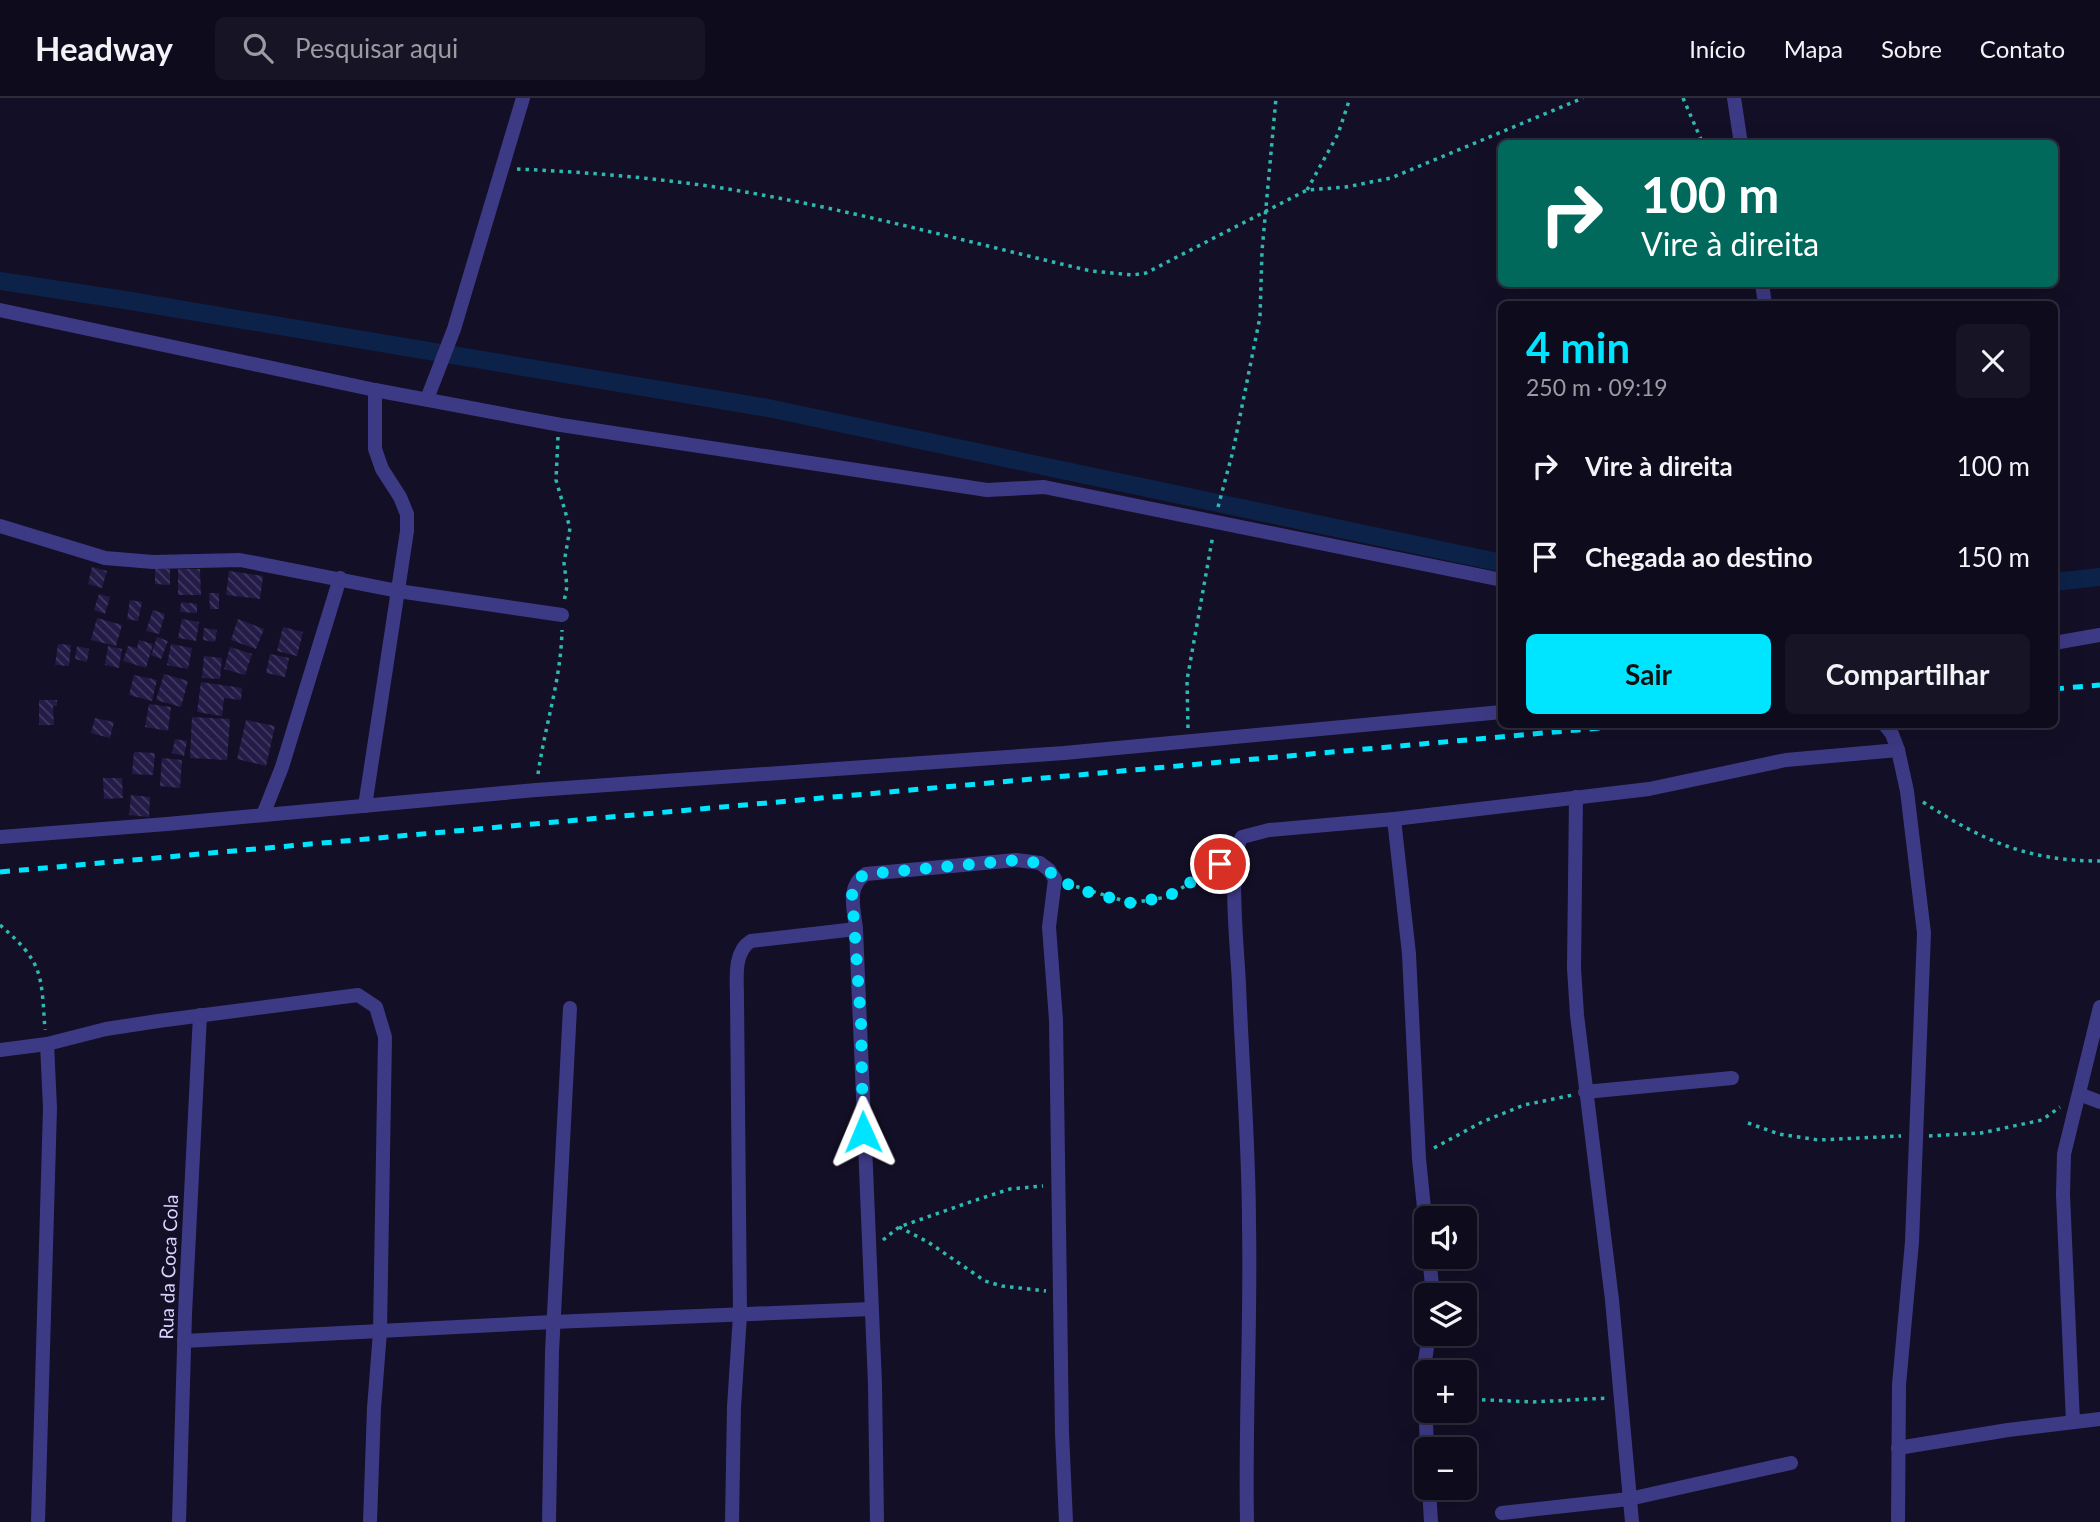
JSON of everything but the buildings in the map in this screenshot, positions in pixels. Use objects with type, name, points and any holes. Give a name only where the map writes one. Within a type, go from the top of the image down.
[{"type":"street","points":[[426,399],[454,329],[523,98]]},
{"type":"street","points":[[1734,98],[1740,140]]},
{"type":"street","points":[[0,310],[375,390],[561,425],[987,490],[1044,487],[1498,579]]},
{"type":"street","points":[[365,806],[405,552],[407,514],[400,496],[378,459],[375,390]]},
{"type":"street","points":[[0,526],[104,558],[153,562],[221,558],[240,560],[398,591],[562,615]]},
{"type":"street","points":[[262,815],[282,767],[340,578]]},
{"type":"street","points":[[2058,642],[2100,635]]},
{"type":"street","points":[[0,836],[536,790],[1188,742],[1498,712]]},
{"type":"street","points":[[1887,728],[1898,750],[1907,791],[1924,933],[1918,1136],[1899,1385],[1898,1522]]},
{"type":"street","points":[[1247,1522],[1250,1226],[1248,1138],[1240,1019],[1236,854],[1242,837],[1251,833],[1649,789],[1786,760],[1898,750]]},
{"type":"street","points":[[1576,797],[1574,968],[1585,1092],[1605,1236],[1632,1522]]},
{"type":"street","points":[[1394,818],[1409,954],[1424,1206]]},
{"type":"street","points":[[877,1522],[875,1384],[863,1132],[862,1036],[852,893],[859,878],[866,874],[1016,860],[1040,863],[1055,879],[1049,927],[1056,1020],[1062,1433],[1066,1522]]},
{"type":"street","points":[[732,1522],[734,1407],[740,1314],[737,968],[743,946],[751,941],[856,929]]},
{"type":"street","points":[[0,1050],[47,1044],[106,1029],[200,1014],[358,995],[376,1007],[385,1037],[380,1332],[370,1522]]},
{"type":"street","points":[[2073,1422],[2063,1172],[2068,1131],[2100,1007]]},
{"type":"street","points":[[549,1522],[553,1322],[570,1008]]},
{"type":"street","name":"Rua da Coca Cola","points":[[179,1522],[184,1341],[200,1014]]},
{"type":"street","points":[[38,1522],[50,1108],[47,1044]]},
{"type":"street","points":[[1585,1092],[1732,1078]]},
{"type":"street","points":[[2078,1094],[2100,1102]]},
{"type":"street","points":[[184,1341],[871,1309]]},
{"type":"street","points":[[1427,1346],[1424,1368],[1427,1437]]},
{"type":"street","points":[[1898,1448],[2100,1419]]},
{"type":"street","points":[[1502,1513],[1629,1499],[1791,1463]]},
{"type":"street","points":[[1430,1500],[1431,1522]]},
{"type":"path","points":[[1188,742],[1187,680],[1215,521],[1233,450],[1260,317],[1265,211],[1276,98]]},
{"type":"path","points":[[1307,190],[1338,134],[1350,98]]},
{"type":"path","points":[[502,168],[623,177],[729,190],[846,213],[1091,271],[1133,275],[1159,268],[1221,232],[1307,190],[1346,187],[1391,178],[1583,98]]},
{"type":"path","points":[[1683,98],[1701,140]]},
{"type":"path","points":[[1907,791],[1962,828],[2021,853],[2100,861]]},
{"type":"path","points":[[1055,879],[1088,892],[1131,903],[1167,897],[1236,854]]},
{"type":"path","points":[[0,925],[23,945],[37,965],[47,1044]]},
{"type":"path","points":[[1419,1159],[1482,1122],[1524,1105],[1585,1092]]},
{"type":"path","points":[[1748,1123],[1779,1134],[1818,1140],[1981,1133],[2042,1120],[2078,1094]]},
{"type":"path","points":[[870,1250],[899,1227],[1010,1189],[1059,1185]]},
{"type":"path","points":[[899,1227],[928,1242],[985,1281],[1044,1291],[1061,1286]]},
{"type":"path","points":[[1477,1400],[1533,1402],[1620,1398]]},
{"type":"waterway","points":[[0,281],[768,408],[1498,562]]},
{"type":"waterway","points":[[2058,582],[2100,577]]},
{"type":"railway","points":[[2058,689],[2100,685]]},
{"type":"railway","points":[[0,872],[1600,728]]},
{"type":"route","points":[[863,1132],[863,1063],[852,893],[859,878],[866,874],[946,865],[1030,861],[1040,863],[1055,879],[1088,892],[1131,903],[1167,897],[1220,864]]}]
